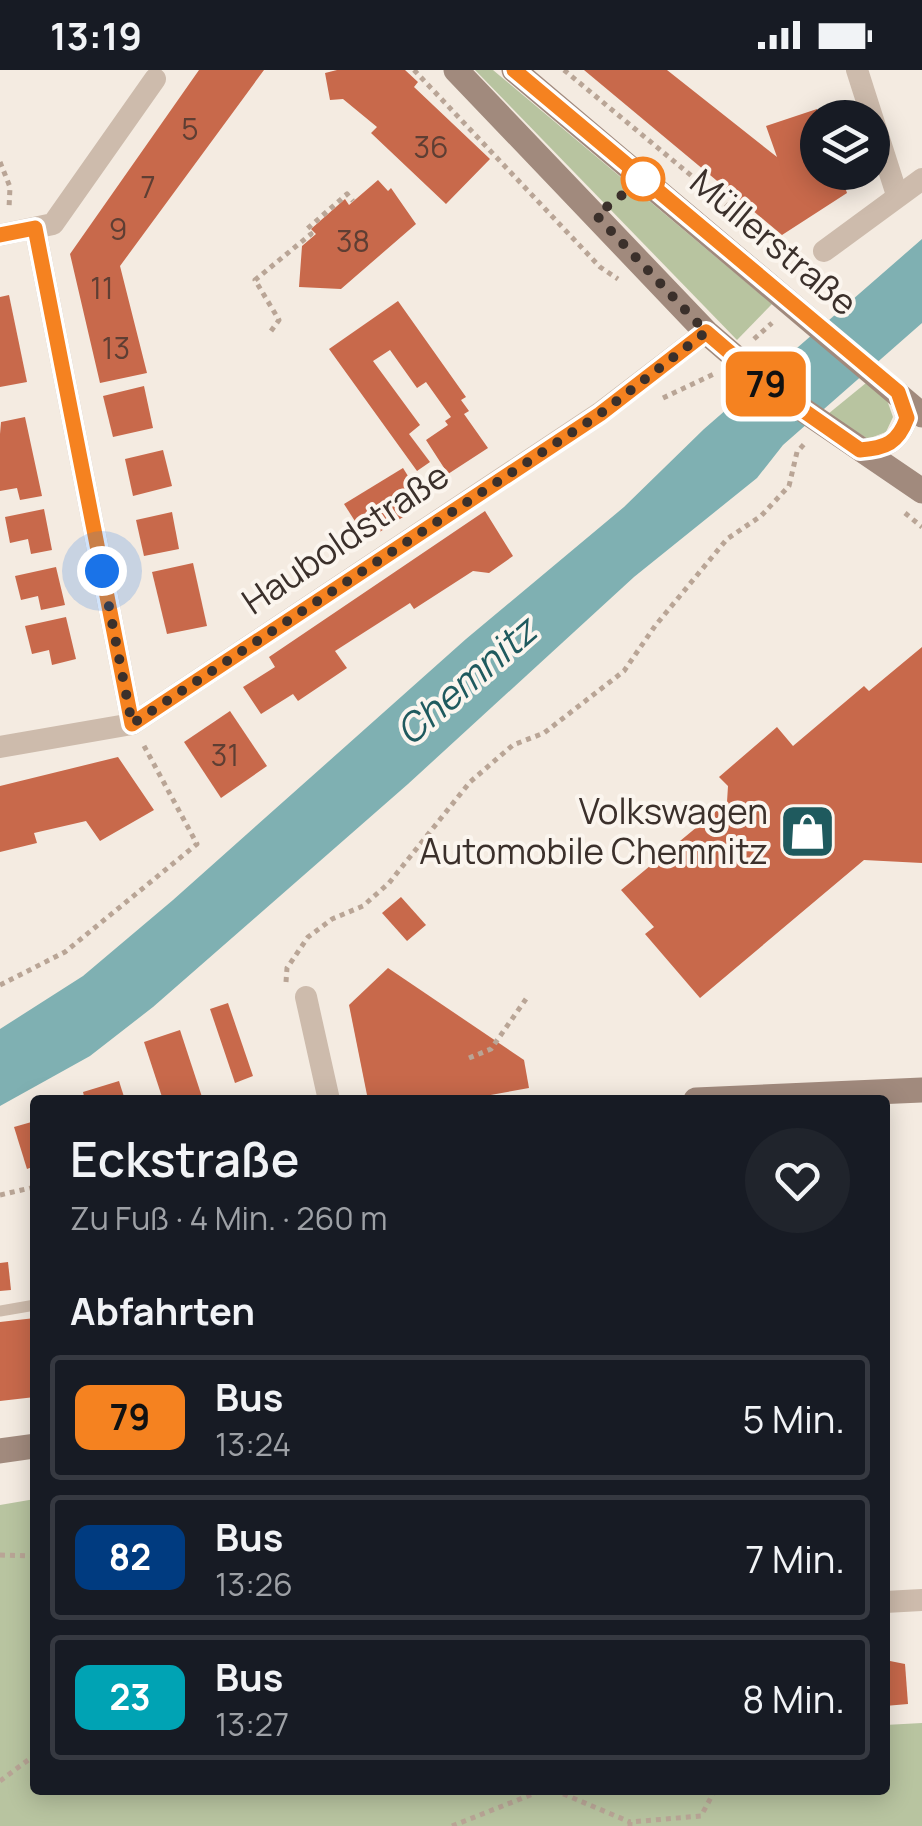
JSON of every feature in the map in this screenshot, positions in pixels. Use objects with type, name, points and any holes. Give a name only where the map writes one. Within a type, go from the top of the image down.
[{"type":"main road","points":[[456,70],[706,332],[819,424],[922,492]]},
{"type":"main road","name":"Müllerstraße","points":[[514,70],[922,414]]},
{"type":"main road","points":[[809,1095],[922,1090]]},
{"type":"main road","points":[[0,1451],[30,1447]]},
{"type":"street","points":[[857,70],[897,195]]},
{"type":"street","points":[[4,234],[52,224],[154,80]]},
{"type":"street","points":[[824,251],[922,179]]},
{"type":"street","points":[[35,228],[132,724]]},
{"type":"street","name":"Hauboldstraße","points":[[0,747],[132,724],[600,414],[706,332]]},
{"type":"street","points":[[860,450],[884,448],[901,435],[907,418],[898,392]]},
{"type":"street","points":[[306,997],[329,1095]]},
{"type":"street","points":[[890,1602],[922,1600]]},
{"type":"lane","points":[[0,1311],[30,1306]]},
{"type":"path","points":[[564,70],[764,236],[793,273]]},
{"type":"path","points":[[0,162],[10,187],[4,234]]},
{"type":"path","points":[[271,331],[279,320],[256,280],[311,234],[307,229],[347,194],[353,201]]},
{"type":"path","points":[[748,345],[780,313]]},
{"type":"path","points":[[306,997],[284,997],[287,968],[308,937],[332,919],[363,906],[389,883],[470,782],[513,744],[544,733],[624,671],[654,626],[728,539],[761,516],[774,497],[789,486],[798,452],[819,424]]},
{"type":"path","points":[[0,985],[65,952],[197,844],[132,724]]},
{"type":"path","points":[[469,1058],[491,1049],[526,999]]},
{"type":"path","points":[[0,1195],[30,1187]]},
{"type":"path","points":[[0,1554],[30,1556]]},
{"type":"path","points":[[0,1780],[30,1758]]},
{"type":"path","points":[[452,1826],[530,1795]]},
{"type":"path","points":[[565,1795],[630,1824],[701,1816],[713,1795]]},
{"type":"green space","points":[[475,70],[493,70],[772,304],[737,340]]},
{"type":"green space","points":[[866,383],[887,400],[893,417],[886,432],[868,439],[828,414]]},
{"type":"green space","points":[[30,1500],[30,1795],[890,1795],[890,1725],[922,1723],[922,1826],[0,1826],[0,1505]]},
{"type":"water","name":"Chemnitz","points":[[922,239],[922,323],[783,445],[757,478],[634,577],[408,784],[153,1007],[90,1056],[0,1106],[0,1029],[83,976],[173,900],[466,639],[624,507],[704,429]]},
{"type":"building","points":[[199,70],[264,70],[120,266],[147,373],[100,383],[70,254]]},
{"type":"building","points":[[405,70],[418,82],[414,87],[490,159],[446,204],[371,133],[377,127],[343,99],[330,100],[325,73]]},
{"type":"building","points":[[584,70],[667,70],[777,157],[766,126],[800,115],[800,190],[847,193],[782,235]]},
{"type":"building","points":[[378,180],[388,191],[391,188],[416,224],[341,289],[299,287],[302,246],[316,234],[311,229],[345,199],[349,205]]},
{"type":"building","points":[[9,295],[27,382],[0,387],[0,297]]},
{"type":"building","points":[[398,301],[466,397],[461,400],[469,411],[464,414],[488,448],[448,474],[426,440],[448,425],[445,421],[451,417],[426,382],[417,388],[390,350],[373,361],[420,425],[409,434],[430,462],[417,471],[329,349]]},
{"type":"building","points":[[144,386],[153,428],[113,437],[103,396]]},
{"type":"building","points":[[25,417],[42,496],[20,500],[17,488],[0,491],[0,434],[1,422]]},
{"type":"building","points":[[163,450],[172,486],[133,496],[125,459]]},
{"type":"building","points":[[403,468],[425,503],[367,540],[344,504]]},
{"type":"building","points":[[44,509],[52,550],[31,554],[28,539],[10,543],[5,517]]},
{"type":"building","points":[[485,511],[513,556],[489,573],[473,571],[414,609],[410,603],[335,651],[347,668],[298,701],[293,694],[261,714],[243,687],[275,667],[269,657]]},
{"type":"building","points":[[172,512],[179,549],[144,556],[136,520]]},
{"type":"building","points":[[193,563],[207,626],[167,634],[152,572]]},
{"type":"building","points":[[56,567],[65,605],[41,610],[38,596],[21,600],[15,576]]},
{"type":"building","points":[[66,617],[76,659],[52,665],[49,650],[32,654],[25,626]]},
{"type":"building","name":"Volkswagen Automobile Chemnitz","points":[[922,647],[922,863],[864,860],[700,998],[645,934],[654,927],[621,890],[727,802],[728,786],[719,777],[777,727],[793,746],[864,686],[869,691]]},
{"type":"building","points":[[230,711],[267,766],[221,798],[184,742]]},
{"type":"building","points":[[118,757],[154,810],[100,841],[86,821],[34,833],[37,843],[0,852],[0,786]]},
{"type":"building","points":[[401,897],[426,925],[407,941],[382,913]]},
{"type":"building","points":[[388,968],[524,1060],[529,1088],[490,1095],[367,1095],[349,1005]]},
{"type":"building","points":[[228,1003],[253,1076],[235,1083],[210,1009]]},
{"type":"building","points":[[180,1030],[201,1095],[161,1095],[144,1042]]},
{"type":"building","points":[[119,1081],[123,1095],[84,1095],[83,1092]]},
{"type":"building","points":[[30,1122],[27,1169],[14,1127]]},
{"type":"building","points":[[8,1262],[11,1290],[0,1291],[0,1263]]},
{"type":"building","points":[[30,1319],[30,1398],[0,1401],[0,1322]]},
{"type":"building","points":[[890,1661],[905,1664],[908,1704],[890,1706]]},
{"type":"bus line","name":"79","points":[[0,235],[35,228],[132,724],[367,564],[600,414],[706,332],[771,388],[860,450],[884,448],[901,435],[907,418],[898,392],[514,70]]},
{"type":"place","name":"Volkswagen Automobile Chemnitz","points":[[807,831]]},
{"type":"route","points":[[102,571],[132,724],[367,564],[600,414],[706,332],[596,215],[643,179]]}]
